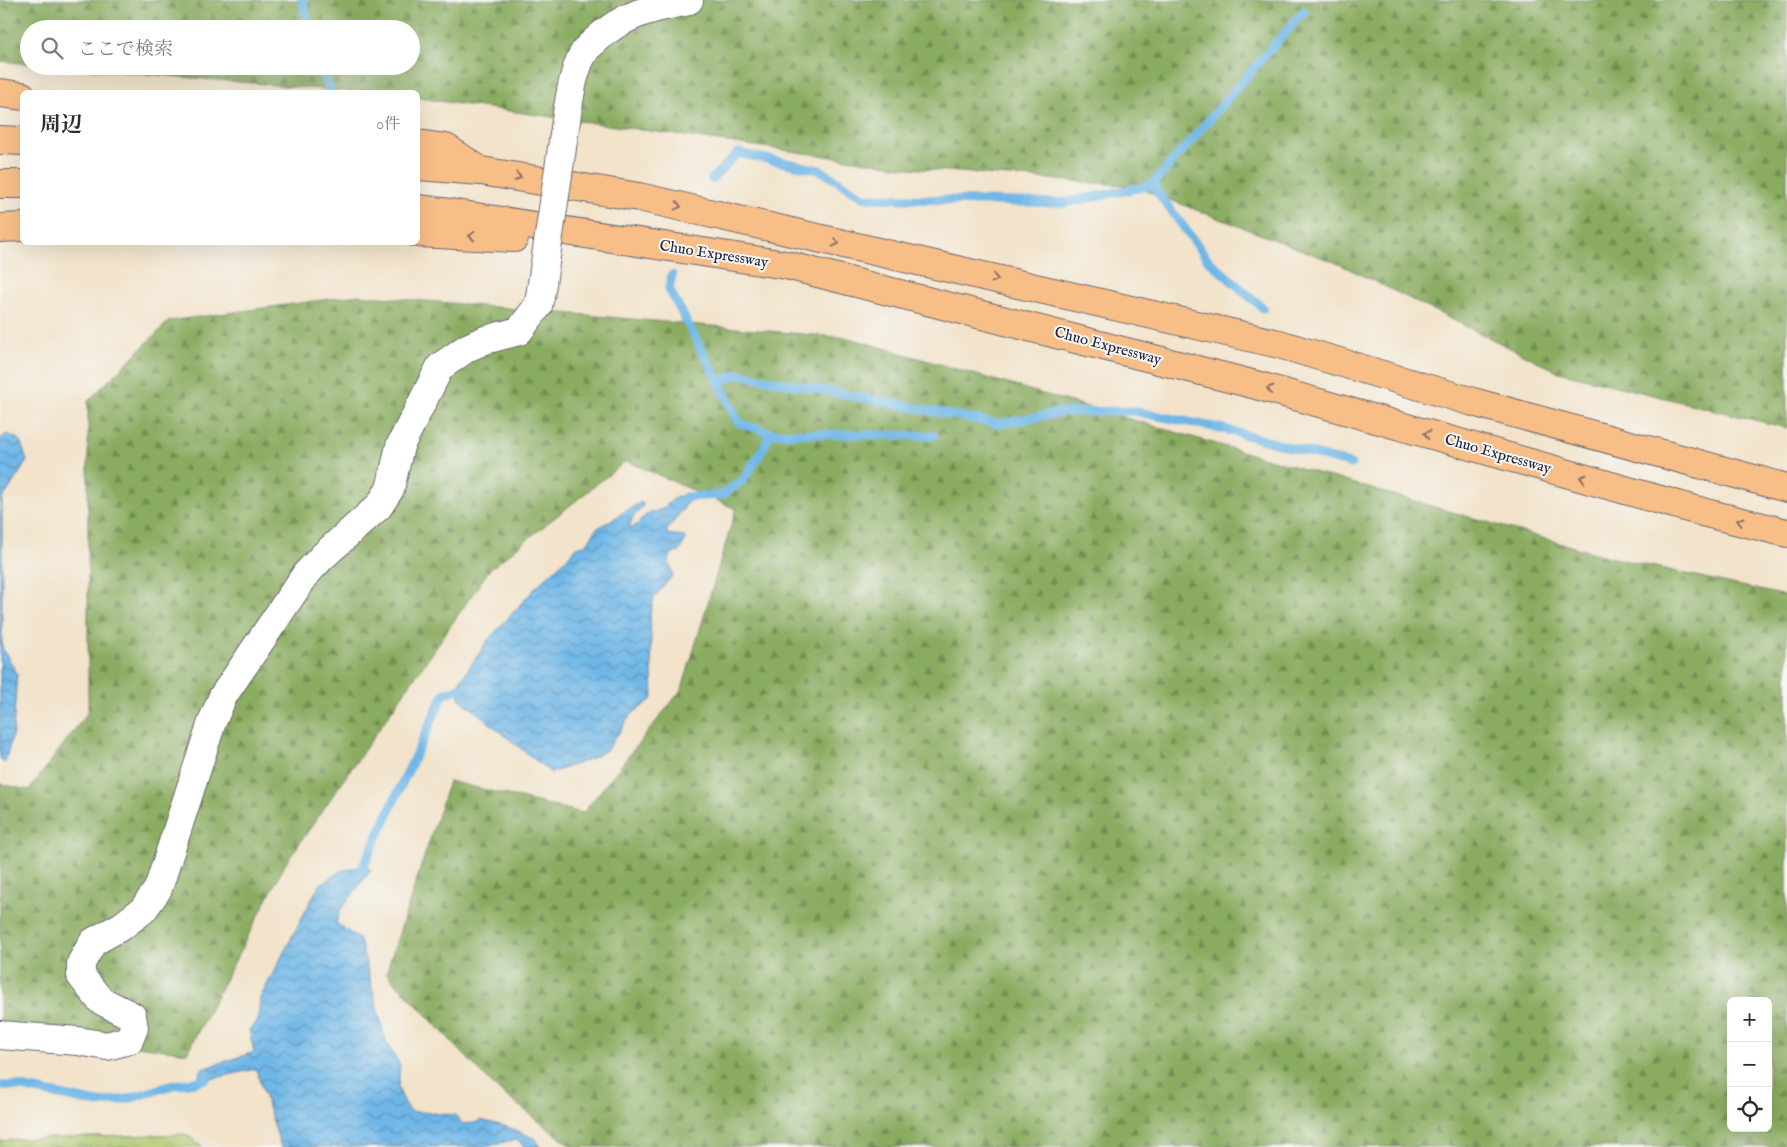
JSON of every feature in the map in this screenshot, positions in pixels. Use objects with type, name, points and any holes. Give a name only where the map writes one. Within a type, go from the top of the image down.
[{"type":"highway","points":[[0,93],[20,96]]},
{"type":"highway","points":[[0,140],[20,141]]},
{"type":"highway","points":[[420,144],[446,148],[481,171]]},
{"type":"highway","points":[[420,166],[481,171],[639,197],[1279,344],[1473,402],[1787,488]]},
{"type":"highway","points":[[0,184],[20,184]]},
{"type":"highway","name":"Chuo Expressway","points":[[420,209],[786,265],[1256,385],[1697,510],[1787,533]]},
{"type":"highway","points":[[0,228],[20,227]]},
{"type":"highway","points":[[420,233],[643,242]]},
{"type":"street","points":[[0,1035],[108,1046],[129,1040],[134,1028],[132,1016],[100,1000],[82,976],[82,963],[93,942],[122,926],[143,910],[158,889],[212,722],[223,696],[306,574],[378,506],[390,488],[400,446],[440,367],[467,348],[485,340],[519,331],[538,306],[573,79],[584,52],[602,35],[626,18],[655,7],[689,0]]},
{"type":"green space","points":[[0,0],[1787,0],[1787,428],[1559,372],[1339,264],[1133,186],[909,168],[420,98],[420,90],[333,90],[159,75],[420,75],[420,20],[20,20],[20,63],[0,61]]},
{"type":"green space","points":[[358,295],[849,338],[1605,556],[1787,596],[1787,1147],[572,1147],[496,1088],[386,973],[449,781],[583,813],[682,689],[736,509],[626,461],[490,569],[286,863],[187,1053],[0,1027],[0,784],[29,790],[88,712],[88,401],[169,321]]},
{"type":"green space","points":[[186,1134],[203,1147],[0,1147],[0,1141],[18,1139]]},
{"type":"water","points":[[7,434],[20,440],[27,461],[2,500],[2,647],[17,673],[13,733],[5,763],[0,760],[0,439]]},
{"type":"water","points":[[677,496],[685,497],[689,501],[667,530],[667,534],[683,536],[686,539],[680,551],[671,554],[669,561],[673,575],[654,598],[650,614],[653,698],[631,715],[607,750],[588,760],[551,773],[459,698],[458,685],[488,640],[537,586],[577,547],[587,544],[596,529],[641,502],[644,505],[633,517],[629,527],[634,527],[647,514],[662,509]]},
{"type":"water","points":[[361,863],[371,870],[340,911],[336,923],[360,940],[386,1042],[400,1065],[398,1088],[409,1111],[455,1115],[463,1124],[475,1123],[480,1120],[508,1127],[534,1138],[540,1147],[524,1147],[517,1140],[486,1147],[281,1147],[256,1069],[196,1082],[202,1069],[254,1052],[249,1030],[258,1020],[260,998],[319,885],[341,871],[358,867]]},
{"type":"waterway","points":[[302,0],[308,20]]},
{"type":"waterway","points":[[712,179],[738,153],[820,170],[865,198],[1063,203],[1152,185],[1304,11]]},
{"type":"waterway","points":[[324,75],[330,90]]},
{"type":"waterway","points":[[1152,185],[1209,261],[1263,308]]},
{"type":"waterway","points":[[672,275],[669,289],[719,382]]},
{"type":"waterway","points":[[771,433],[739,423],[719,382],[738,374],[999,424],[1063,412],[1133,411],[1224,429],[1351,464]]},
{"type":"waterway","points":[[677,506],[685,497],[722,495],[743,480],[771,433],[934,436]]},
{"type":"waterway","points":[[358,874],[364,865],[444,694],[467,685]]},
{"type":"waterway","points":[[0,1086],[17,1086],[98,1103],[127,1099],[173,1085],[196,1082],[207,1078]]}]
